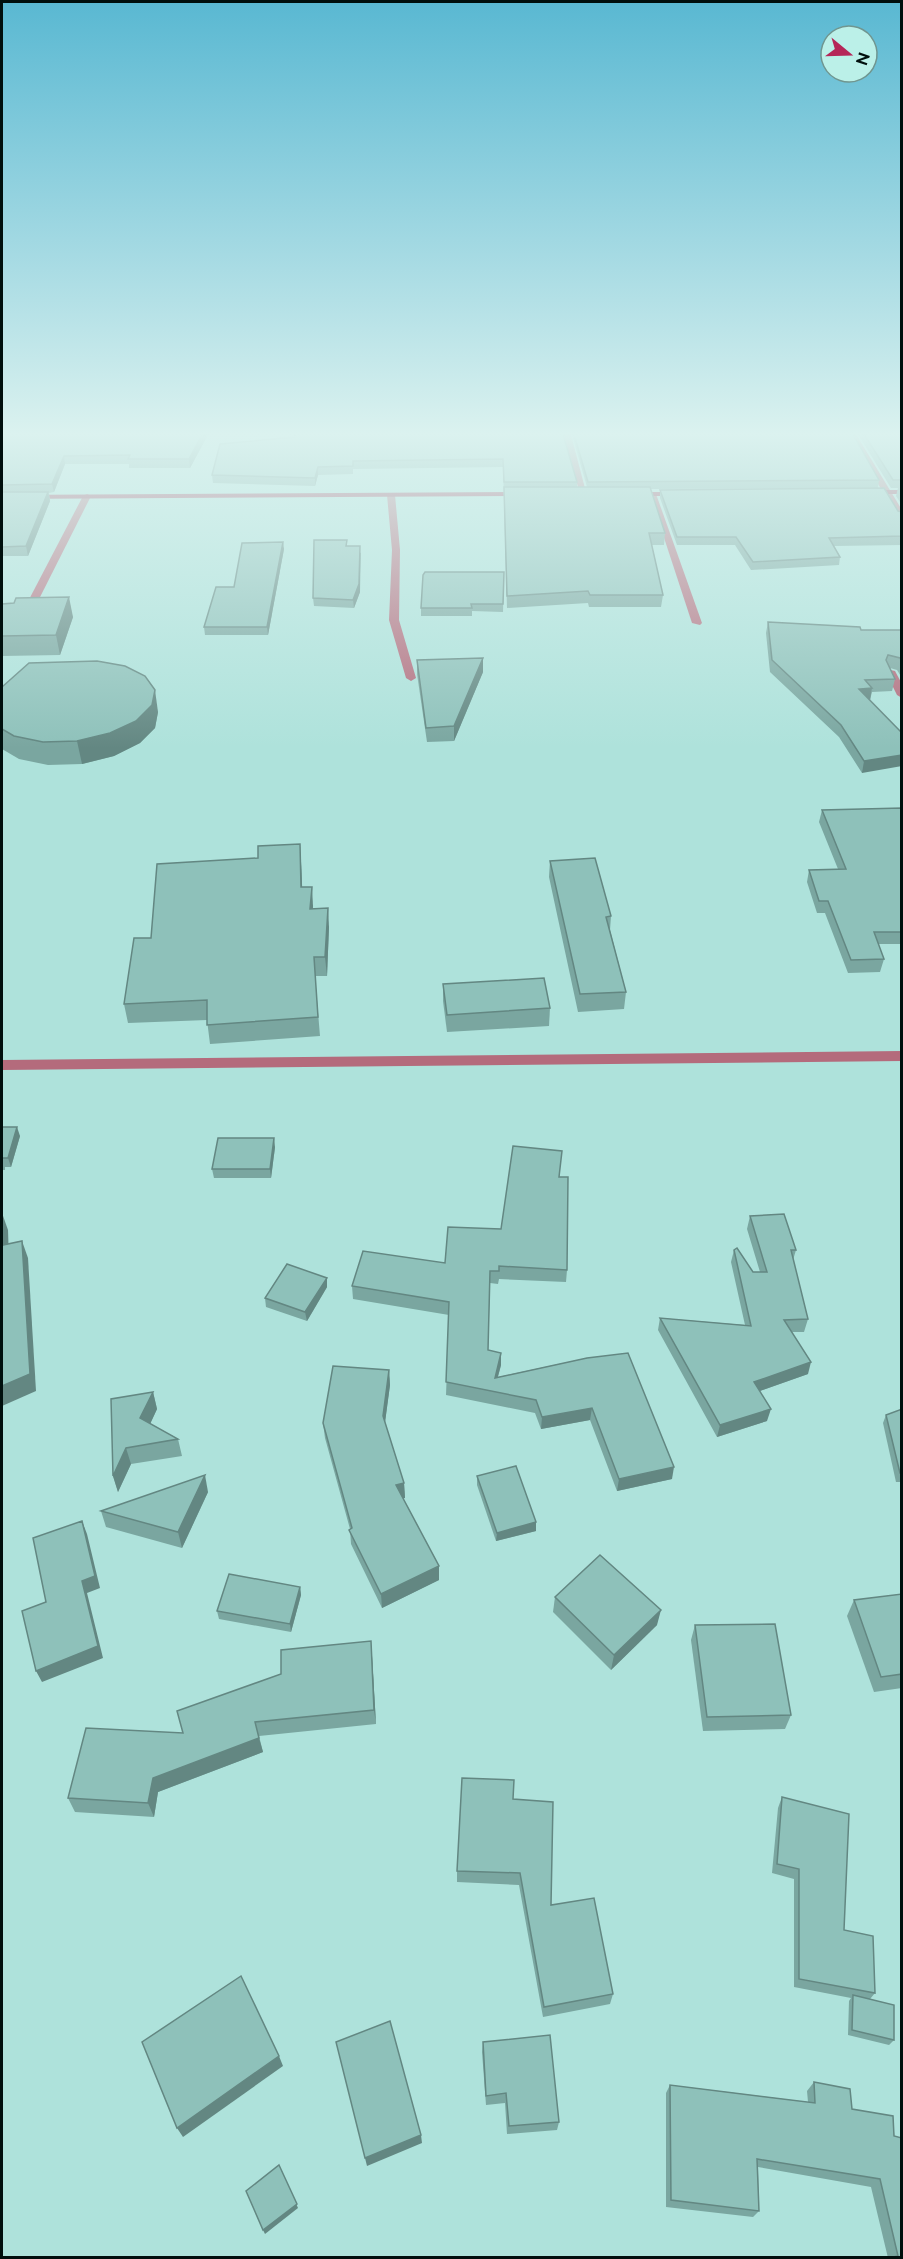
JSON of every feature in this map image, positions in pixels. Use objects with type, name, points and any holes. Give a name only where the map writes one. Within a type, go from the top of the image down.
[{"type":"street","points":[[28,610],[66,536]]},
{"type":"street","points":[[395,536],[394,620],[411,678]]},
{"type":"street","points":[[667,536],[697,623]]},
{"type":"street","points":[[890,671],[902,695]]},
{"type":"street","points":[[2,1065],[902,1056]]},
{"type":"building","points":[[2,536],[30,536],[26,546],[2,547]]},
{"type":"building","points":[[505,536],[650,536],[663,595],[590,595],[588,591],[507,596]]},
{"type":"building","points":[[887,536],[829,538],[840,557],[753,562],[736,537],[677,537]]},
{"type":"building","points":[[314,540],[347,540],[346,546],[360,546],[359,584],[353,600],[313,598]]},
{"type":"building","points":[[283,542],[267,627],[204,627],[216,587],[234,587],[242,543]]},
{"type":"building","points":[[425,572],[504,572],[503,604],[471,604],[472,608],[421,608]]},
{"type":"building","points":[[69,597],[56,635],[2,636],[2,604],[14,603],[16,598]]},
{"type":"building","points":[[768,622],[860,627],[861,630],[902,630],[902,662],[900,658],[888,655],[886,660],[895,679],[865,680],[872,688],[859,689],[902,733],[902,755],[864,761],[841,725],[772,660]]},
{"type":"building","points":[[483,658],[454,726],[426,728],[417,660]]},
{"type":"building","points":[[97,661],[125,666],[145,676],[155,690],[152,705],[136,721],[110,733],[77,741],[43,742],[14,736],[2,729],[2,687],[29,663]]},
{"type":"building","points":[[902,808],[902,932],[874,932],[884,959],[851,960],[828,901],[819,901],[809,870],[846,869],[822,810]]},
{"type":"building","points":[[300,844],[301,887],[312,887],[310,909],[328,908],[325,957],[314,957],[318,1017],[207,1025],[207,1000],[124,1004],[134,938],[151,938],[157,864],[258,858],[258,846]]},
{"type":"building","points":[[595,858],[611,916],[606,917],[626,992],[580,994],[550,861]]},
{"type":"building","points":[[544,978],[550,1008],[447,1015],[443,984]]},
{"type":"building","points":[[2,1127],[17,1127],[8,1158],[2,1158]]},
{"type":"building","points":[[218,1138],[274,1138],[270,1169],[212,1169]]},
{"type":"building","points":[[513,1146],[562,1151],[559,1177],[568,1177],[567,1270],[499,1266],[499,1271],[490,1271],[488,1350],[501,1353],[495,1378],[587,1358],[628,1353],[674,1467],[619,1479],[592,1408],[542,1417],[536,1400],[446,1382],[449,1302],[352,1286],[363,1251],[445,1263],[448,1227],[501,1229]]},
{"type":"building","points":[[2,1213],[3,1245],[22,1241],[30,1374],[2,1386]]},
{"type":"building","points":[[784,1214],[796,1250],[791,1250],[808,1319],[784,1320],[811,1362],[754,1382],[771,1409],[720,1425],[660,1318],[751,1326],[734,1250],[737,1248],[753,1272],[767,1272],[750,1216]]},
{"type":"building","points":[[287,1264],[327,1278],[305,1312],[265,1298]]},
{"type":"building","points":[[333,1366],[389,1370],[383,1416],[404,1483],[396,1485],[439,1566],[381,1594],[349,1530],[352,1528],[323,1423]]},
{"type":"building","points":[[153,1392],[140,1418],[178,1439],[126,1448],[113,1476],[111,1399]]},
{"type":"building","points":[[902,1409],[902,1473],[900,1473],[886,1415]]},
{"type":"building","points":[[516,1466],[536,1522],[497,1533],[477,1476]]},
{"type":"building","points":[[205,1475],[178,1532],[101,1511]]},
{"type":"building","points":[[82,1521],[95,1576],[82,1581],[98,1646],[36,1671],[22,1611],[46,1602],[33,1538]]},
{"type":"building","points":[[600,1555],[661,1610],[614,1655],[555,1597]]},
{"type":"building","points":[[229,1574],[300,1587],[290,1624],[217,1611]]},
{"type":"building","points":[[902,1594],[902,1674],[881,1677],[854,1600]]},
{"type":"building","points":[[775,1624],[791,1715],[707,1717],[695,1625]]},
{"type":"building","points":[[371,1641],[374,1710],[255,1722],[259,1738],[153,1778],[148,1803],[68,1798],[86,1728],[183,1733],[177,1711],[281,1674],[281,1650]]},
{"type":"building","points":[[462,1778],[514,1780],[513,1799],[553,1802],[551,1905],[594,1898],[613,1994],[544,2007],[520,1873],[457,1871]]},
{"type":"building","points":[[782,1797],[849,1814],[844,1930],[873,1936],[875,1993],[799,1979],[799,1869],[777,1864]]},
{"type":"building","points":[[241,1976],[279,2056],[177,2128],[142,2042]]},
{"type":"building","points":[[853,1995],[894,2005],[894,2040],[852,2030]]},
{"type":"building","points":[[390,2021],[421,2135],[365,2158],[336,2042]]},
{"type":"building","points":[[550,2035],[559,2122],[509,2126],[506,2093],[486,2096],[483,2042]]},
{"type":"building","points":[[814,2082],[850,2089],[852,2109],[893,2116],[894,2136],[902,2138],[902,2258],[888,2258],[898,2256],[880,2179],[757,2159],[759,2211],[671,2200],[670,2085],[815,2103]]},
{"type":"building","points":[[279,2165],[297,2204],[263,2230],[246,2191]]}]
